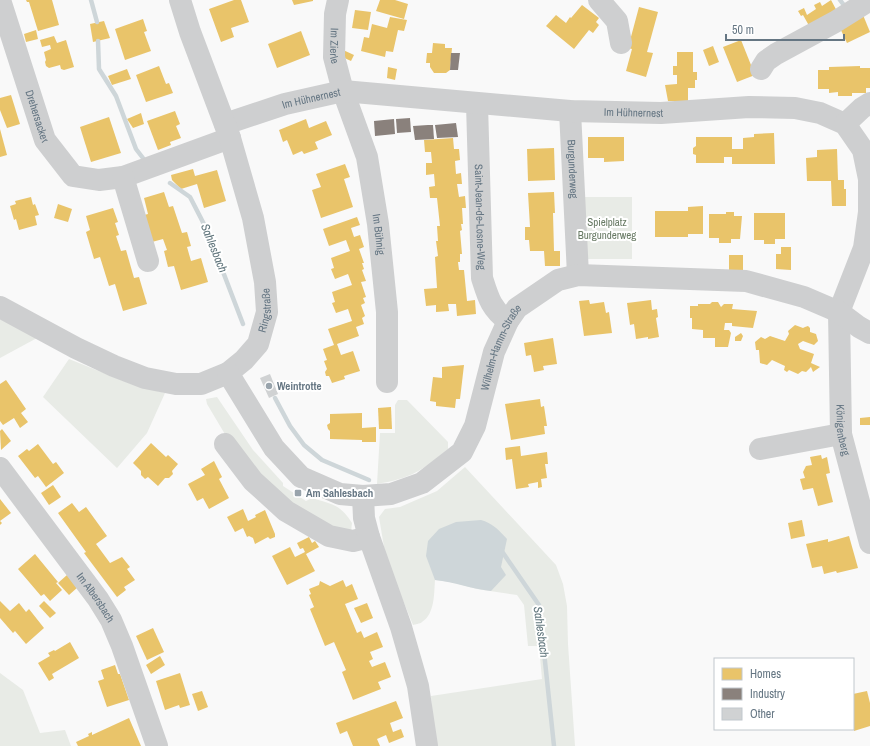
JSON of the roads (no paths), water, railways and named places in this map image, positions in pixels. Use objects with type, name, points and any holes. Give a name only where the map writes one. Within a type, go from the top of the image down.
[{"type":"street","name":"Drehersacker","points":[[0,0],[45,140],[73,176],[99,180],[123,177],[227,131]]},
{"type":"street","name":"Ringstraße","points":[[0,307],[76,348],[114,366],[145,378],[176,384],[202,384],[228,373],[244,360],[258,344],[267,312],[265,282],[253,218],[227,131],[190,32],[180,0]]},
{"type":"street","name":"Im Zierle","points":[[338,0],[335,14],[334,57],[343,91]]},
{"type":"street","points":[[599,0],[617,21],[621,44]]},
{"type":"street","points":[[761,69],[766,61],[776,54],[870,0]]},
{"type":"street","name":"Im Hühnernest","points":[[227,131],[285,104],[343,91],[570,111],[661,113],[749,107],[795,108],[820,113],[845,124]]},
{"type":"street","name":"Im Bühnig","points":[[343,91],[367,157],[378,224],[387,312],[387,382]]},
{"type":"street","points":[[839,312],[864,248],[869,212],[869,179],[863,150],[845,124],[862,108],[870,103]]},
{"type":"street","name":"Saint-Jean-de-Losne-Weg","points":[[477,104],[482,278],[491,305],[498,314],[508,321]]},
{"type":"street","name":"Burgunderweg","points":[[570,111],[578,275]]},
{"type":"street","points":[[123,177],[148,261]]},
{"type":"street","name":"Wilhelm-Hamm-Straße","points":[[228,373],[274,448],[301,477],[340,494],[363,496],[391,494],[422,483],[462,452],[475,426],[494,352],[508,321],[518,308],[558,280],[578,275],[746,281],[804,297],[839,312],[859,327],[870,333]]},
{"type":"street","name":"Königenberg","points":[[839,312],[841,434],[870,544]]},
{"type":"street","points":[[760,449],[841,434]]},
{"type":"street","points":[[225,444],[253,481],[286,511],[329,536],[353,540],[369,537]]},
{"type":"street","name":"Im Albersbach","points":[[0,468],[98,599],[111,620],[122,646],[156,746]]},
{"type":"street","points":[[363,496],[364,518],[369,537],[401,627],[418,686],[427,746]]},
{"type":"waterway","name":"Sahlesbach","points":[[91,0],[97,22]]},
{"type":"waterway","points":[[840,0],[846,8]]},
{"type":"waterway","name":"Sahlesbach","points":[[98,41],[99,69],[116,96],[136,149],[146,162]]},
{"type":"waterway","name":"Sahlesbach","points":[[170,183],[190,197],[207,230],[243,324]]},
{"type":"waterway","name":"Sahlesbach","points":[[275,398],[290,426],[304,445],[322,460],[369,480]]},
{"type":"waterway","name":"Sahlesbach","points":[[501,550],[539,605],[554,746]]},
{"type":"place","name":"Weintrotte","points":[[269,386]]},
{"type":"place","name":"Am Sahlesbach","points":[[298,493]]},
{"type":"park label","name":"Spielplatz Burgunderweg","points":[[607,228]]}]
